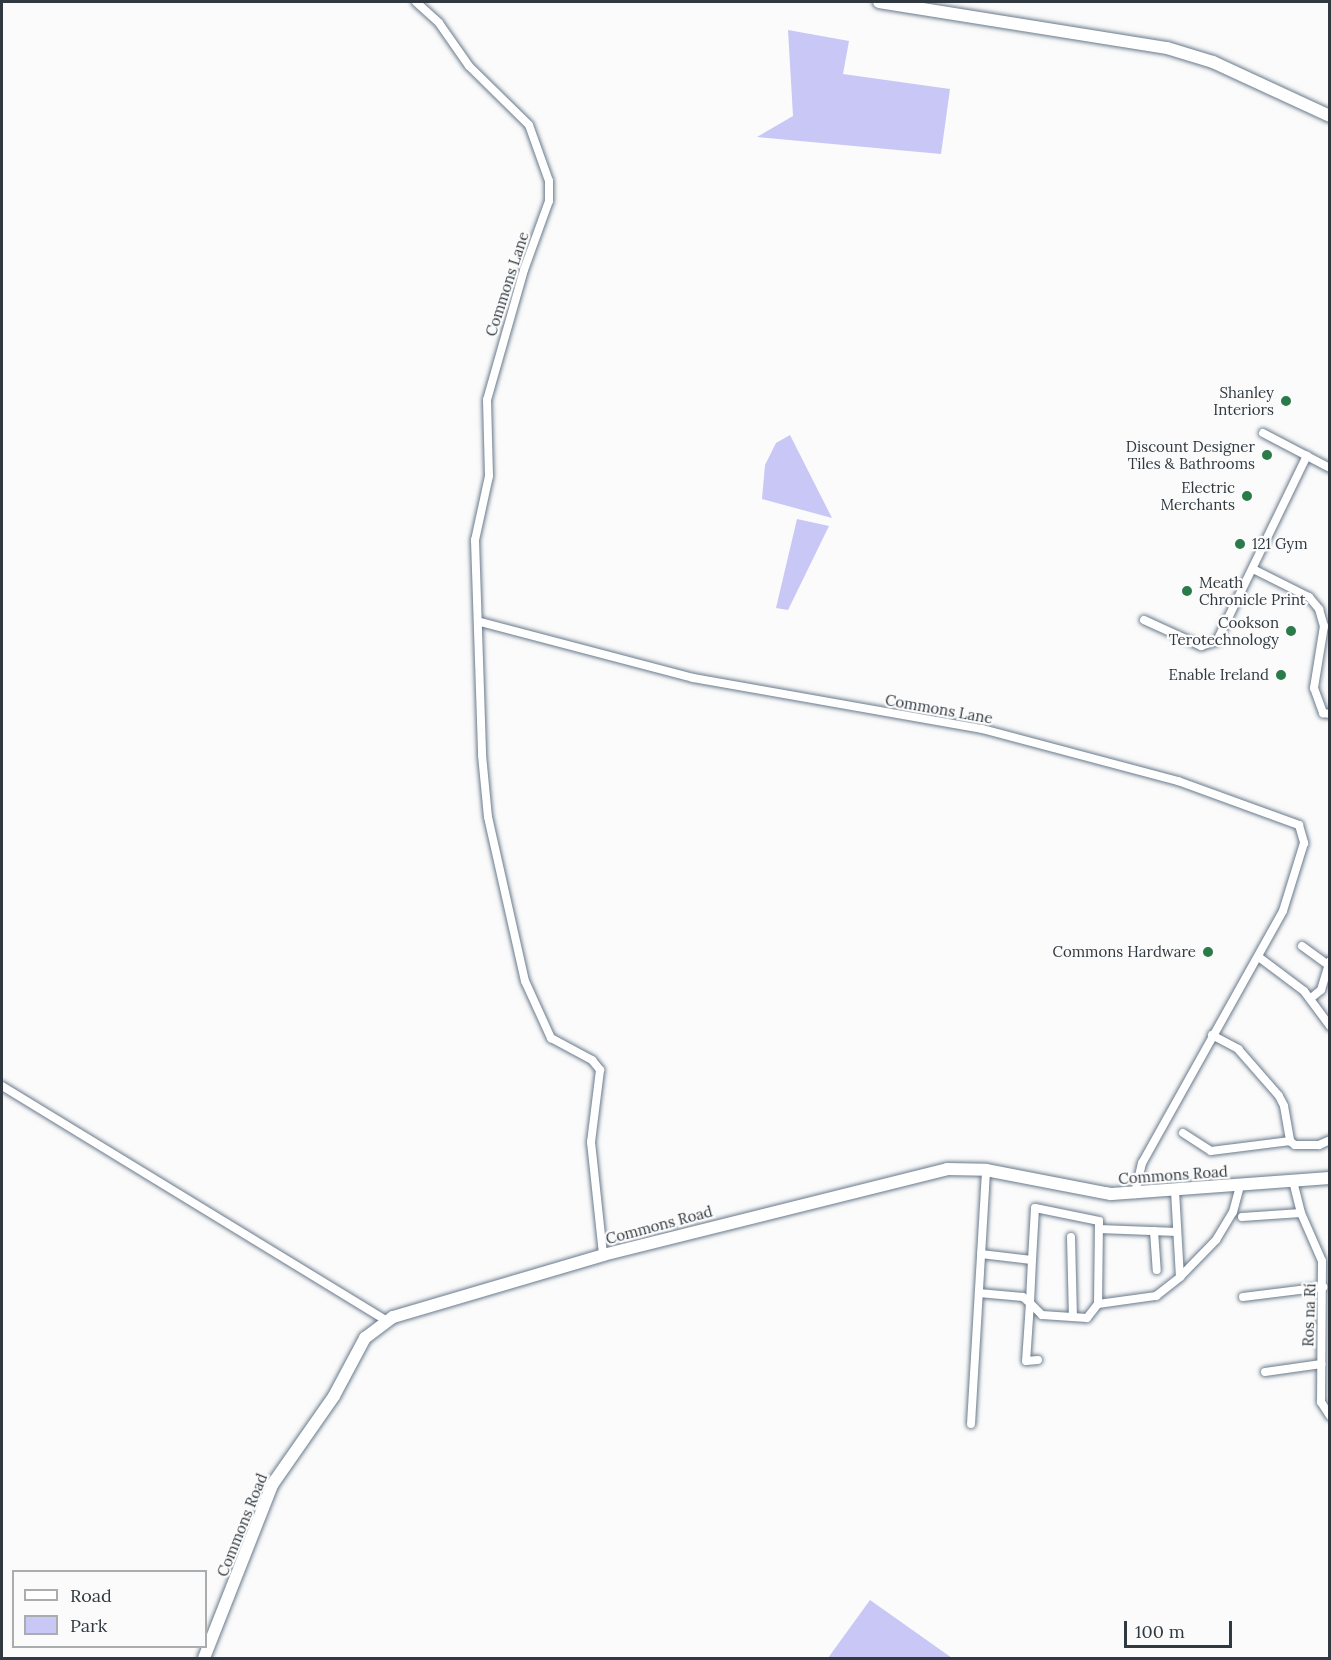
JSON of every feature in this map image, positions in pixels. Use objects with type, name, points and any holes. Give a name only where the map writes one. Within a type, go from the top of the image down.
[{"type":"street","name":"Commons Lane","points":[[416,2],[439,23],[469,66],[529,125],[549,181],[549,201],[521,281],[487,400],[489,476],[475,540],[486,800],[525,981],[544,1029],[551,1038],[592,1060],[601,1079],[591,1142],[603,1255]]},
{"type":"street","points":[[879,2],[1167,48],[1213,62],[1329,116]]},
{"type":"street","points":[[1263,433],[1329,468]]},
{"type":"street","points":[[1144,620],[1201,646],[1209,645],[1223,631],[1307,456]]},
{"type":"street","points":[[1253,569],[1309,597],[1319,609],[1324,626],[1314,688],[1323,713],[1329,714]]},
{"type":"street","name":"Commons Lane","points":[[480,622],[698,679],[982,729],[1178,781],[1291,819],[1299,825],[1304,843],[1283,911],[1260,958],[1212,1035],[1142,1163],[1136,1194]]},
{"type":"street","points":[[1302,946],[1329,963],[1321,990],[1311,998]]},
{"type":"street","points":[[1260,958],[1311,998],[1329,1026]]},
{"type":"street","points":[[1212,1035],[1238,1049],[1278,1096],[1284,1106],[1290,1141],[1295,1145],[1329,1140]]},
{"type":"street","points":[[2,1086],[321,1277],[386,1320]]},
{"type":"street","points":[[1183,1133],[1211,1151],[1290,1141]]},
{"type":"street","points":[[971,1424],[986,1170]]},
{"type":"street","name":"Commons Road","points":[[204,1659],[272,1485],[334,1396],[365,1338],[386,1320],[603,1255],[924,1173],[986,1170],[1080,1190],[1136,1194],[1329,1178]]},
{"type":"street","name":"Ros na Rí","points":[[1293,1181],[1301,1213],[1322,1261],[1325,1341],[1321,1364],[1321,1402],[1329,1416]]},
{"type":"street","points":[[1098,1304],[1156,1296],[1180,1277],[1216,1240],[1233,1212],[1240,1185]]},
{"type":"street","points":[[1175,1191],[1180,1277]]},
{"type":"street","points":[[979,1293],[1023,1297],[1030,1302],[1042,1315],[1087,1318],[1098,1304],[1099,1221],[1035,1208],[1030,1302],[1026,1361],[1038,1360]]},
{"type":"street","points":[[1242,1217],[1301,1213]]},
{"type":"street","points":[[1099,1229],[1177,1232]]},
{"type":"street","points":[[1154,1231],[1158,1270]]},
{"type":"street","points":[[1071,1237],[1072,1317]]},
{"type":"street","points":[[981,1254],[1032,1260]]},
{"type":"street","points":[[1243,1297],[1323,1287]]},
{"type":"street","points":[[1264,1372],[1321,1364]]},
{"type":"green space","points":[[788,30],[849,41],[843,74],[950,89],[941,154],[757,137],[793,116]]},
{"type":"green space","points":[[790,435],[832,518],[762,499],[765,465],[776,443]]},
{"type":"green space","points":[[797,519],[829,526],[788,610],[776,608]]},
{"type":"green space","points":[[870,1600],[952,1658],[828,1658]]},
{"type":"place","name":"Shanley Interiors","points":[[1286,401]]},
{"type":"place","name":"Discount Designer Tiles & Bathrooms","points":[[1267,455]]},
{"type":"place","name":"Electric Merchants","points":[[1247,496]]},
{"type":"place","name":"121 Gym","points":[[1240,544]]},
{"type":"place","name":"Meath Chronicle Print","points":[[1187,591]]},
{"type":"place","name":"Cookson Terotechnology","points":[[1291,631]]},
{"type":"place","name":"Enable Ireland","points":[[1281,675]]},
{"type":"place","name":"Commons Hardware","points":[[1208,952]]}]
